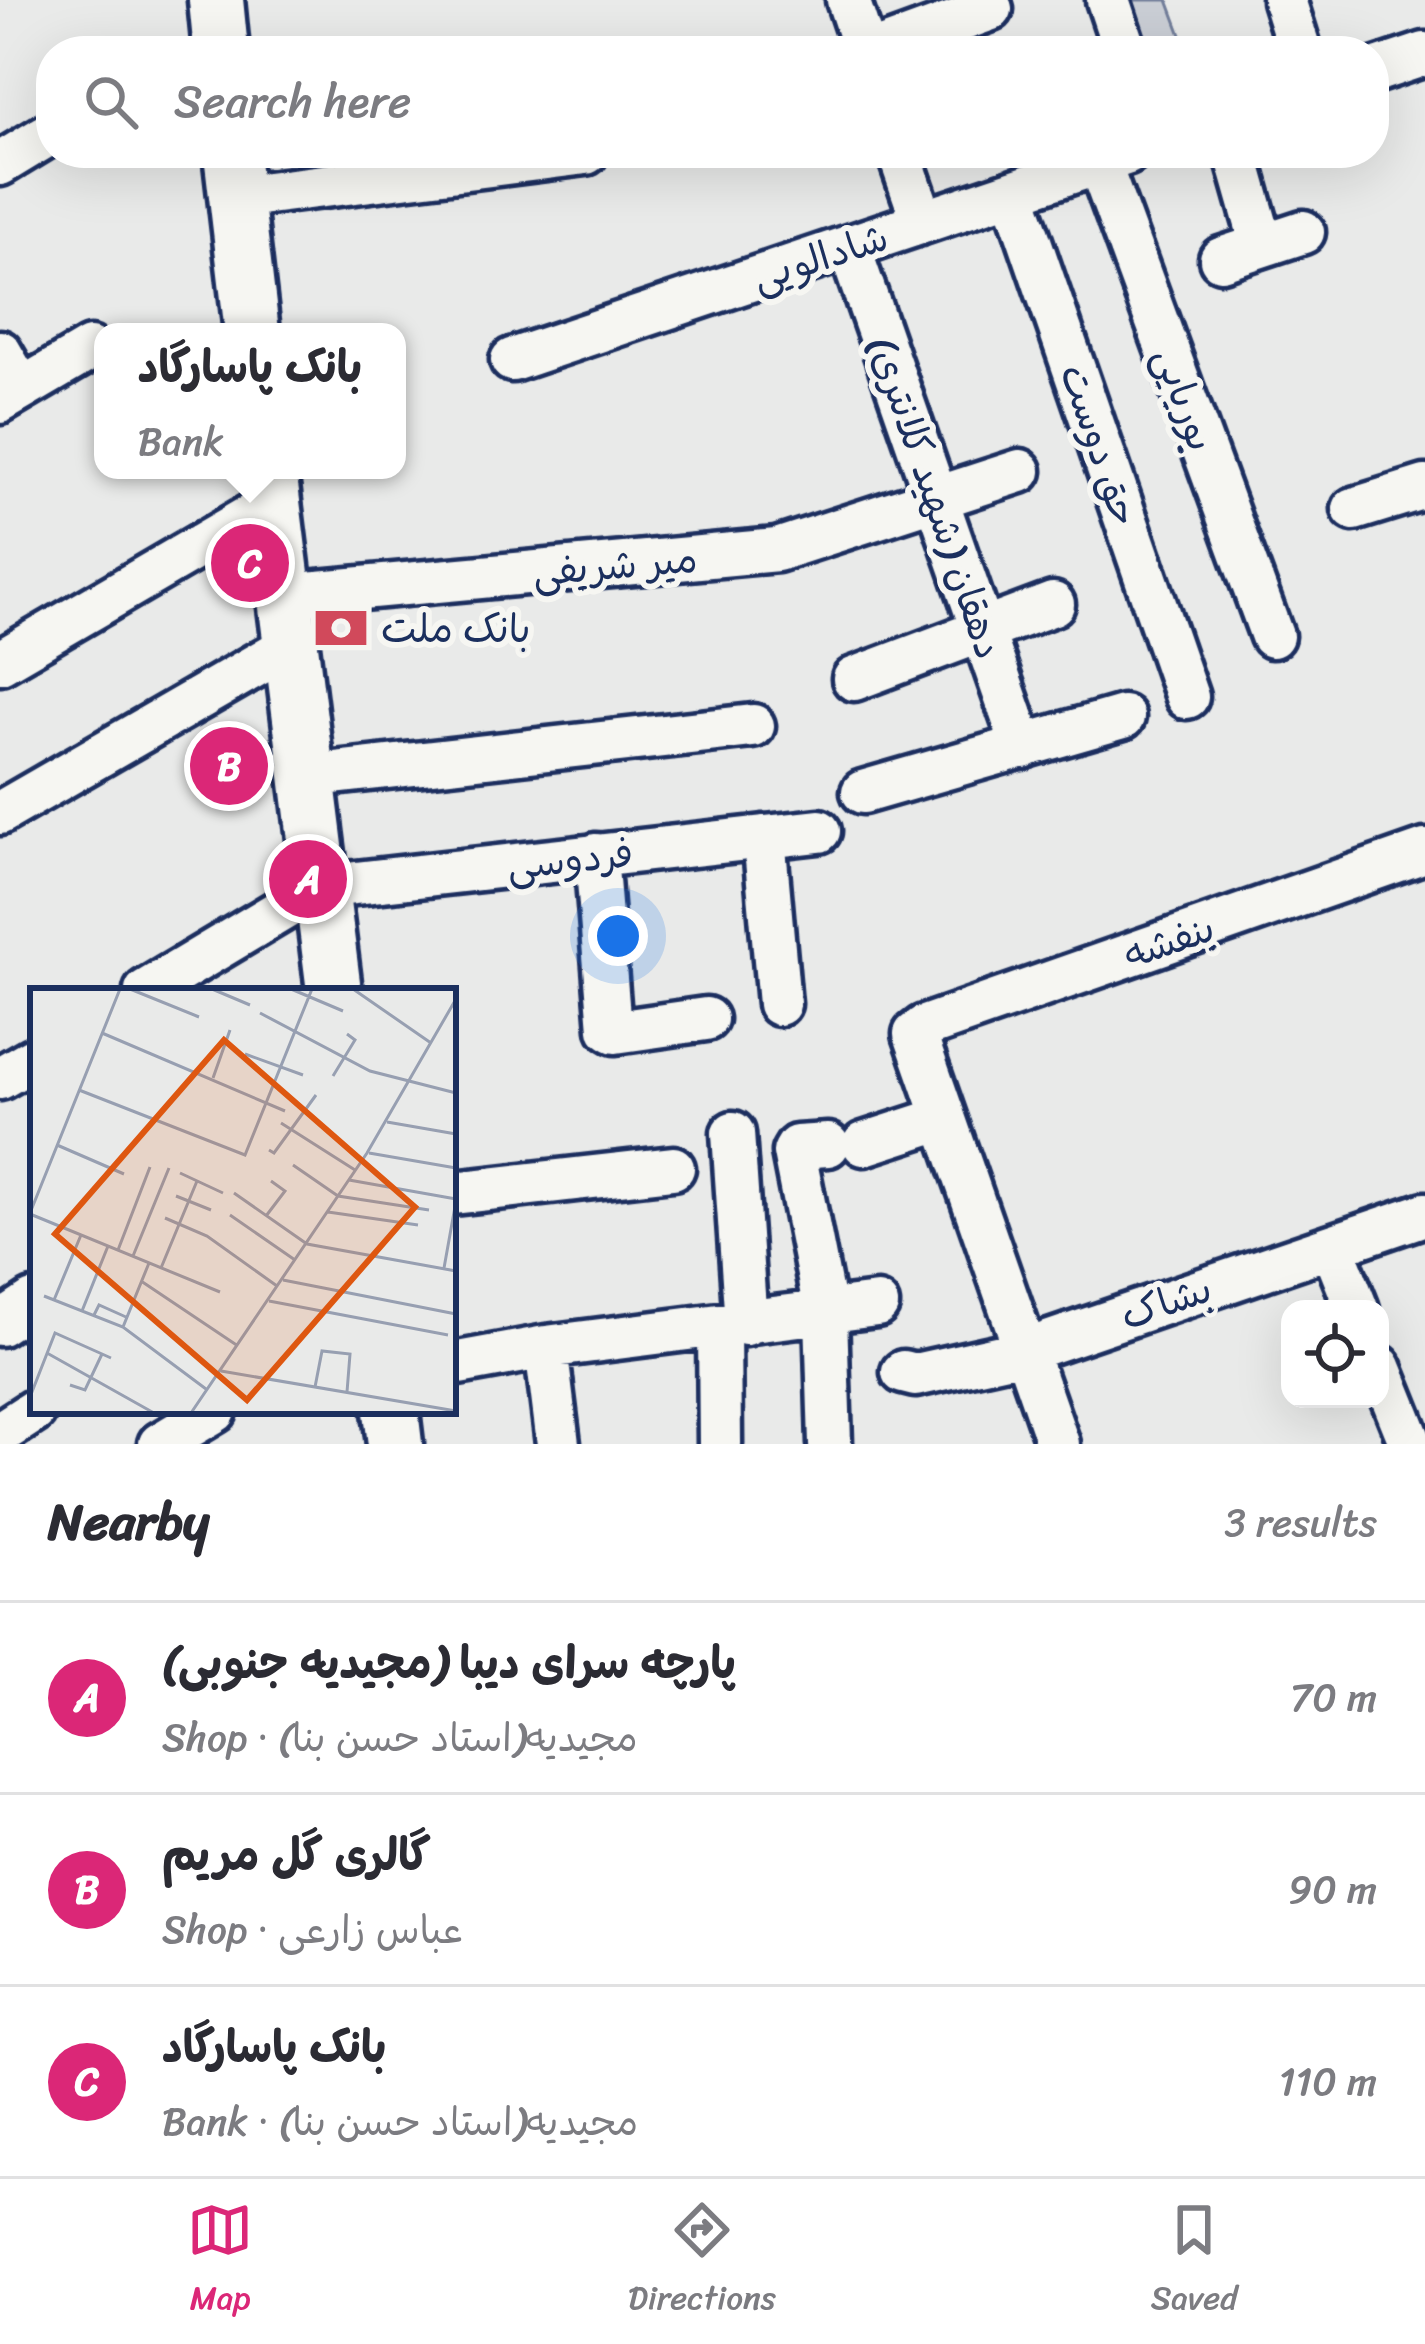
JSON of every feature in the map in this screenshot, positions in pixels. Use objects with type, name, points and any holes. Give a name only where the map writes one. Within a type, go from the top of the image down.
[{"type":"main road","points":[[234,175],[251,323]]},
{"type":"main road","points":[[271,487],[334,988]]},
{"type":"main road","points":[[391,1414],[395,1444]]},
{"type":"street","points":[[848,0],[860,36]]},
{"type":"street","points":[[1108,0],[1120,36]]},
{"type":"street","points":[[1284,0],[1295,36]]},
{"type":"street","points":[[917,36],[992,9]]},
{"type":"street","points":[[1389,66],[1425,54]]},
{"type":"street","points":[[0,164],[36,142]]},
{"type":"street","points":[[234,175],[346,168]]},
{"type":"street","points":[[904,168],[922,223]]},
{"type":"street","name":"شادالویی","points":[[512,360],[1084,168]]},
{"type":"street","name":"بوریایی","points":[[1117,168],[1272,636]]},
{"type":"street","points":[[1240,168],[1262,245]]},
{"type":"street","name":"حق دوست","points":[[1013,192],[1187,698]]},
{"type":"street","points":[[1221,259],[1303,232]]},
{"type":"street","name":"دهقان (شهید کلانتری)","points":[[849,247],[1023,747]]},
{"type":"street","points":[[7,381],[90,349]]},
{"type":"street","name":"میر شریفی","points":[[288,620],[777,550],[1020,471]]},
{"type":"street","points":[[0,662],[271,487]]},
{"type":"street","points":[[1354,509],[1425,487]]},
{"type":"street","points":[[854,679],[1053,604]]},
{"type":"street","points":[[0,813],[288,620]]},
{"type":"street","points":[[863,792],[1123,717]]},
{"type":"street","points":[[307,776],[753,726]]},
{"type":"street","name":"فردوسی","points":[[320,887],[819,831]]},
{"type":"street","points":[[764,837],[779,1004]]},
{"type":"street","name":"بنفشه","points":[[941,1119],[915,1034],[924,1027],[1425,851]]},
{"type":"street","points":[[596,855],[610,1029],[706,1018]]},
{"type":"street","points":[[151,988],[320,887]]},
{"type":"street","points":[[0,1078],[30,1060]]},
{"type":"street","points":[[830,1444],[826,1315],[794,1150],[846,1144],[941,1119],[1058,1444]]},
{"type":"street","points":[[720,1444],[733,1326],[733,1133]]},
{"type":"street","points":[[456,1193],[674,1168]]},
{"type":"street","name":"بشاک","points":[[903,1372],[915,1375],[1024,1351],[1425,1214]]},
{"type":"street","points":[[1332,1246],[1353,1300]]},
{"type":"street","points":[[0,1324],[30,1304]]},
{"type":"street","points":[[456,1363],[546,1347],[877,1305]]},
{"type":"street","points":[[546,1347],[558,1444]]},
{"type":"street","points":[[1389,1389],[1411,1444]]},
{"type":"street","points":[[0,1433],[30,1414]]},
{"type":"street","points":[[160,1444],[210,1414]]},
{"type":"shaded area","points":[[1117,0],[1168,0],[1181,36],[1129,36]]},
{"type":"place","name":"بانک پاسارگاد","points":[[250,563]]},
{"type":"place","name":"بانک ملت","points":[[341,628]]},
{"type":"place","name":"گالری گل مریم","points":[[229,766]]},
{"type":"place","name":"پارچه سرای دیبا (مجیدیه جنوبی)","points":[[308,879]]}]
